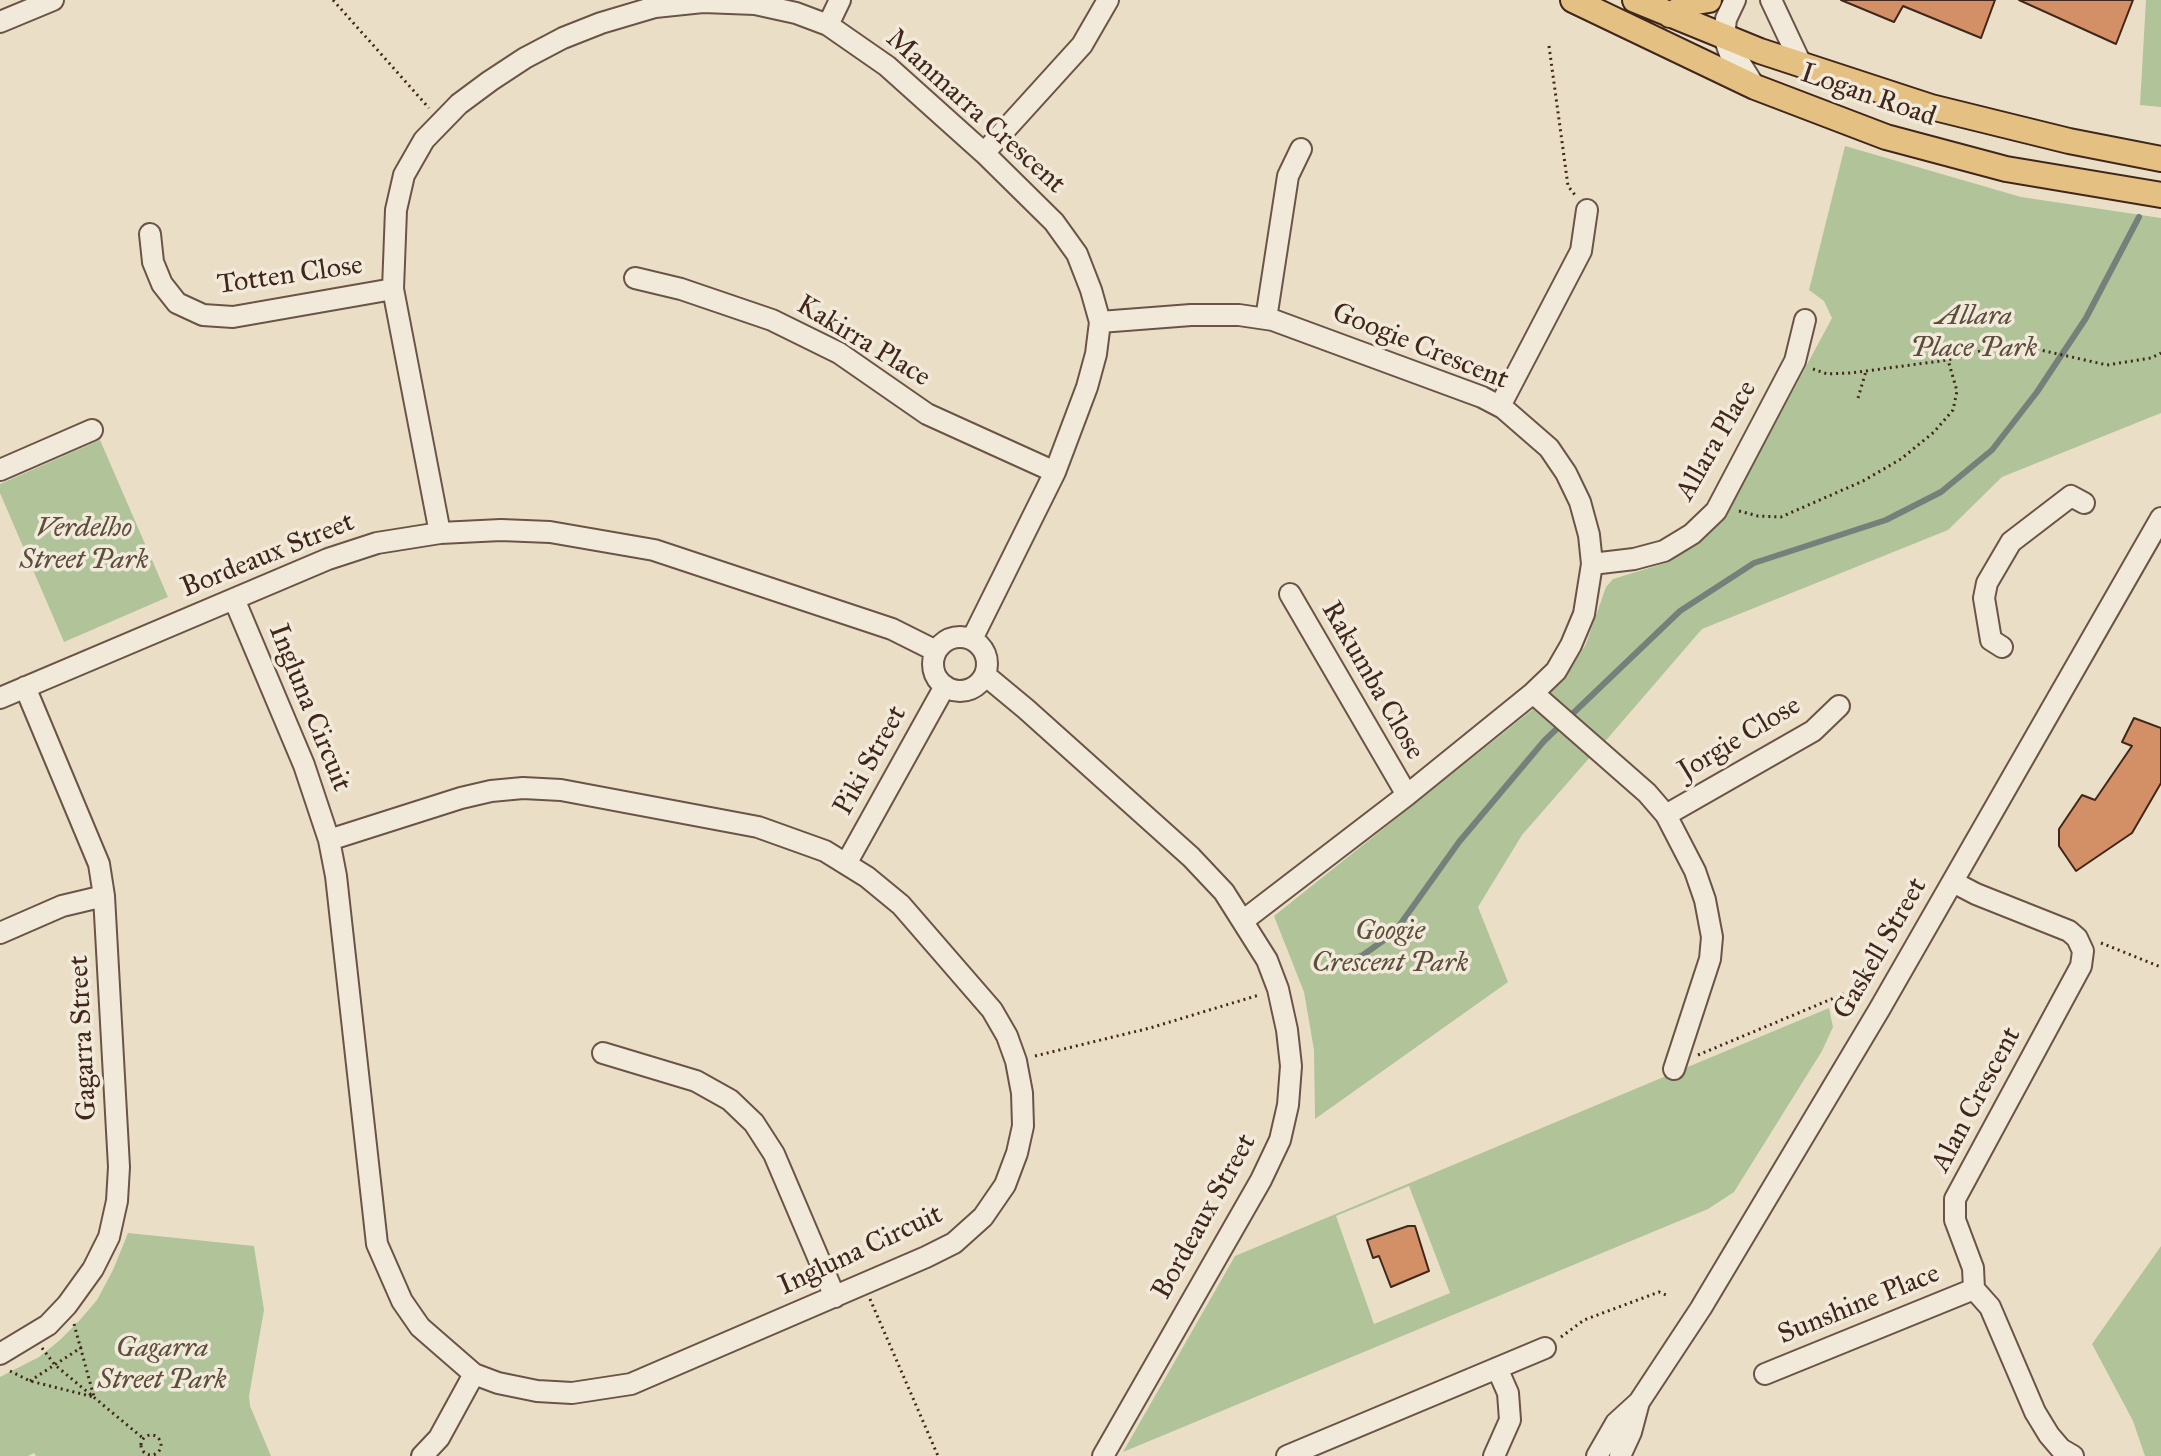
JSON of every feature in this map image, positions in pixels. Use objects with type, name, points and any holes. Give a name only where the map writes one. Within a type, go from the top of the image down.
[{"type":"main road","name":"Logan Road","points":[[1573,0],[1755,87],[1841,121],[1950,155],[2061,180],[2161,195]]},
{"type":"main road","name":"Logan Road","points":[[1635,0],[1802,66],[1931,107],[2069,141],[2161,159]]},
{"type":"main road","points":[[1670,15],[1690,3],[1709,0]]},
{"type":"street","points":[[0,22],[53,0]]},
{"type":"street","points":[[828,25],[840,0]]},
{"type":"street","points":[[984,153],[1082,45],[1108,0]]},
{"type":"street","points":[[1735,0],[1726,19],[1724,37],[1730,54],[1740,63],[1755,87]]},
{"type":"street","points":[[1771,0],[1802,66]]},
{"type":"street","name":"Manmarra Crescent","points":[[440,533],[393,289],[396,210],[404,175],[424,140],[459,104],[525,58],[601,23],[655,7],[703,2],[755,4],[796,13],[828,25],[887,66],[984,153],[1054,222],[1077,254],[1091,290],[1100,322],[1087,387],[1055,472],[972,639]]},
{"type":"street","points":[[1266,319],[1288,176],[1301,149]]},
{"type":"street","points":[[1500,406],[1581,251],[1587,210]]},
{"type":"street","name":"Totten Close","points":[[150,234],[153,262],[162,284],[177,303],[203,315],[233,317],[393,289]]},
{"type":"street","name":"Kakirra Place","points":[[635,278],[681,289],[772,320],[839,353],[927,414],[1055,472]]},
{"type":"street","name":"Googie Crescent","points":[[1100,322],[1191,315],[1239,315],[1266,319],[1482,397],[1525,425],[1549,448],[1566,473],[1580,502],[1586,524],[1592,564],[1584,614],[1556,671],[1407,795],[1244,920]]},
{"type":"street","name":"Allara Place","points":[[1592,564],[1634,559],[1664,551],[1692,534],[1716,511],[1795,361],[1805,320]]},
{"type":"street","points":[[1,468],[92,430]]},
{"type":"street","points":[[2002,647],[1991,640],[1984,598],[1992,574],[2011,542],[2071,496],[2084,503]]},
{"type":"street","name":"Gaskell Street","points":[[1597,1456],[1616,1423],[1639,1402],[1701,1308],[1953,882],[2161,518]]},
{"type":"street","name":"Bordeaux Street","points":[[0,698],[328,559],[377,543],[440,533],[501,530],[550,532],[654,550],[892,629],[936,651]]},
{"type":"street","name":"Rakumba Close","points":[[1290,594],[1407,795]]},
{"type":"street","name":"Ingluna Circuit","points":[[234,599],[304,765],[329,840],[336,876],[377,1244],[402,1301],[420,1327],[474,1374],[498,1383],[537,1391],[572,1393],[631,1384],[864,1285],[954,1243],[983,1217],[1005,1185],[1023,1126],[1022,1093],[1007,1036],[992,1010],[901,905],[867,877],[825,851],[758,827],[561,790],[523,788],[461,798],[329,840]]},
{"type":"street","points":[[948,639],[972,639],[979,644],[987,659],[985,675],[972,688],[963,691],[945,686],[939,681],[933,667],[936,651],[948,639]]},
{"type":"street","name":"Bordeaux Street","points":[[985,675],[1191,857],[1224,892],[1267,960],[1278,989],[1287,1030],[1291,1066],[1288,1105],[1280,1140],[1261,1180],[1103,1456]]},
{"type":"street","name":"Piki Street","points":[[846,864],[945,686]]},
{"type":"street","name":"Gagarra Street","points":[[0,1354],[48,1325],[93,1269],[109,1237],[117,1201],[119,1167],[104,896],[99,864],[25,687]]},
{"type":"street","points":[[1533,693],[1647,793],[1666,815],[1695,871],[1705,900],[1712,937],[1710,959],[1674,1069]]},
{"type":"street","name":"Jorgie Close","points":[[1666,815],[1813,731],[1839,706]]},
{"type":"street","points":[[1953,882],[2048,921],[2077,938]]},
{"type":"street","points":[[0,933],[62,906],[104,896]]},
{"type":"street","name":"Alan Crescent","points":[[2073,1456],[2055,1442],[2035,1412],[1990,1307],[1974,1289],[1973,1268],[1955,1220],[1955,1199],[2081,966],[2083,951],[2077,938]]},
{"type":"street","points":[[603,1053],[696,1081],[730,1100],[754,1123],[774,1154],[835,1297]]},
{"type":"street","name":"Sunshine Place","points":[[1765,1374],[1974,1289]]},
{"type":"street","points":[[1287,1456],[1545,1348]]},
{"type":"street","points":[[1494,1456],[1510,1420],[1508,1393],[1497,1368]]},
{"type":"street","points":[[422,1456],[439,1438],[474,1374]]},
{"type":"street","name":"Gaskell Street","points":[[1620,1456],[1631,1432],[1639,1402]]},
{"type":"path","points":[[333,0],[441,121]]},
{"type":"path","points":[[1549,46],[1568,186],[1587,210]]},
{"type":"path","points":[[1795,361],[1827,374],[1948,360],[1995,347],[2018,345],[2107,365],[2151,358],[2161,353]]},
{"type":"path","points":[[1716,511],[1730,509],[1758,516],[1781,517],[1863,481],[1901,459],[1934,432],[1953,410],[1957,391],[1948,360]]},
{"type":"path","points":[[1858,398],[1866,371]]},
{"type":"path","points":[[2077,938],[2107,945],[2161,967]]},
{"type":"path","points":[[1016,1061],[1150,1028],[1278,989]]},
{"type":"path","points":[[1674,1069],[1698,1055],[1846,993]]},
{"type":"path","points":[[864,1285],[938,1456]]},
{"type":"path","points":[[1545,1348],[1584,1320],[1659,1292],[1666,1295]]},
{"type":"path","points":[[67,1305],[82,1347],[94,1397]]},
{"type":"path","points":[[32,1336],[55,1365],[144,1439]]},
{"type":"path","points":[[30,1381],[82,1347]]},
{"type":"path","points":[[0,1365],[30,1381],[94,1397]]},
{"type":"path","points":[[150,1436],[158,1438],[161,1443],[159,1451],[153,1455],[146,1453],[142,1445],[144,1439],[150,1436]]},
{"type":"path","points":[[159,1451],[164,1455]]},
{"type":"green space","points":[[2146,0],[2161,0],[2161,107],[2140,105]]},
{"type":"green space","name":"Allara Place Park","points":[[1845,146],[2021,197],[2161,218],[2161,413],[2002,477],[1948,530],[1702,629],[1602,745],[1544,697],[1563,681],[1586,644],[1606,587],[1613,579],[1669,562],[1722,518],[1737,495],[1832,318],[1824,301],[1809,290]]},
{"type":"green space","name":"Verdelho Street Park","points":[[100,440],[168,597],[64,642],[0,493],[0,484]]},
{"type":"green space","name":"Googie Crescent Park","points":[[1537,706],[1591,756],[1522,835],[1478,907],[1508,982],[1315,1119],[1314,1050],[1304,992],[1274,916]]},
{"type":"green space","points":[[1829,1008],[1833,1027],[1822,1051],[1734,1192],[1708,1209],[1123,1452],[1235,1256]],"holes":[[[1409,1186],[1450,1293],[1374,1324],[1336,1216]]]},
{"type":"green space","name":"Gagarra Street Park","points":[[128,1233],[254,1246],[264,1310],[249,1396],[250,1406],[271,1456],[36,1456],[34,1453],[28,1456],[0,1456],[0,1377],[39,1357],[79,1321],[97,1300]]},
{"type":"green space","points":[[2161,1246],[2161,1456],[2145,1456],[2133,1421],[2092,1344]]},
{"type":"building","points":[[1841,0],[1995,0],[1981,38],[1903,6],[1894,22]]},
{"type":"building","points":[[2019,0],[2133,0],[2116,44]]},
{"type":"building","points":[[2134,718],[2161,728],[2161,783],[2132,833],[2076,871],[2059,846],[2059,829],[2082,795],[2095,800],[2132,746],[2122,742]]},
{"type":"building","points":[[1415,1226],[1429,1271],[1391,1287],[1379,1256],[1373,1258],[1367,1240]]},
{"type":"waterway","points":[[1335,965],[1363,955],[1394,933],[1459,842],[1544,741],[1680,611],[1754,563],[1886,520],[1941,492],[1992,450],[2037,392],[2086,318],[2139,217]]}]
